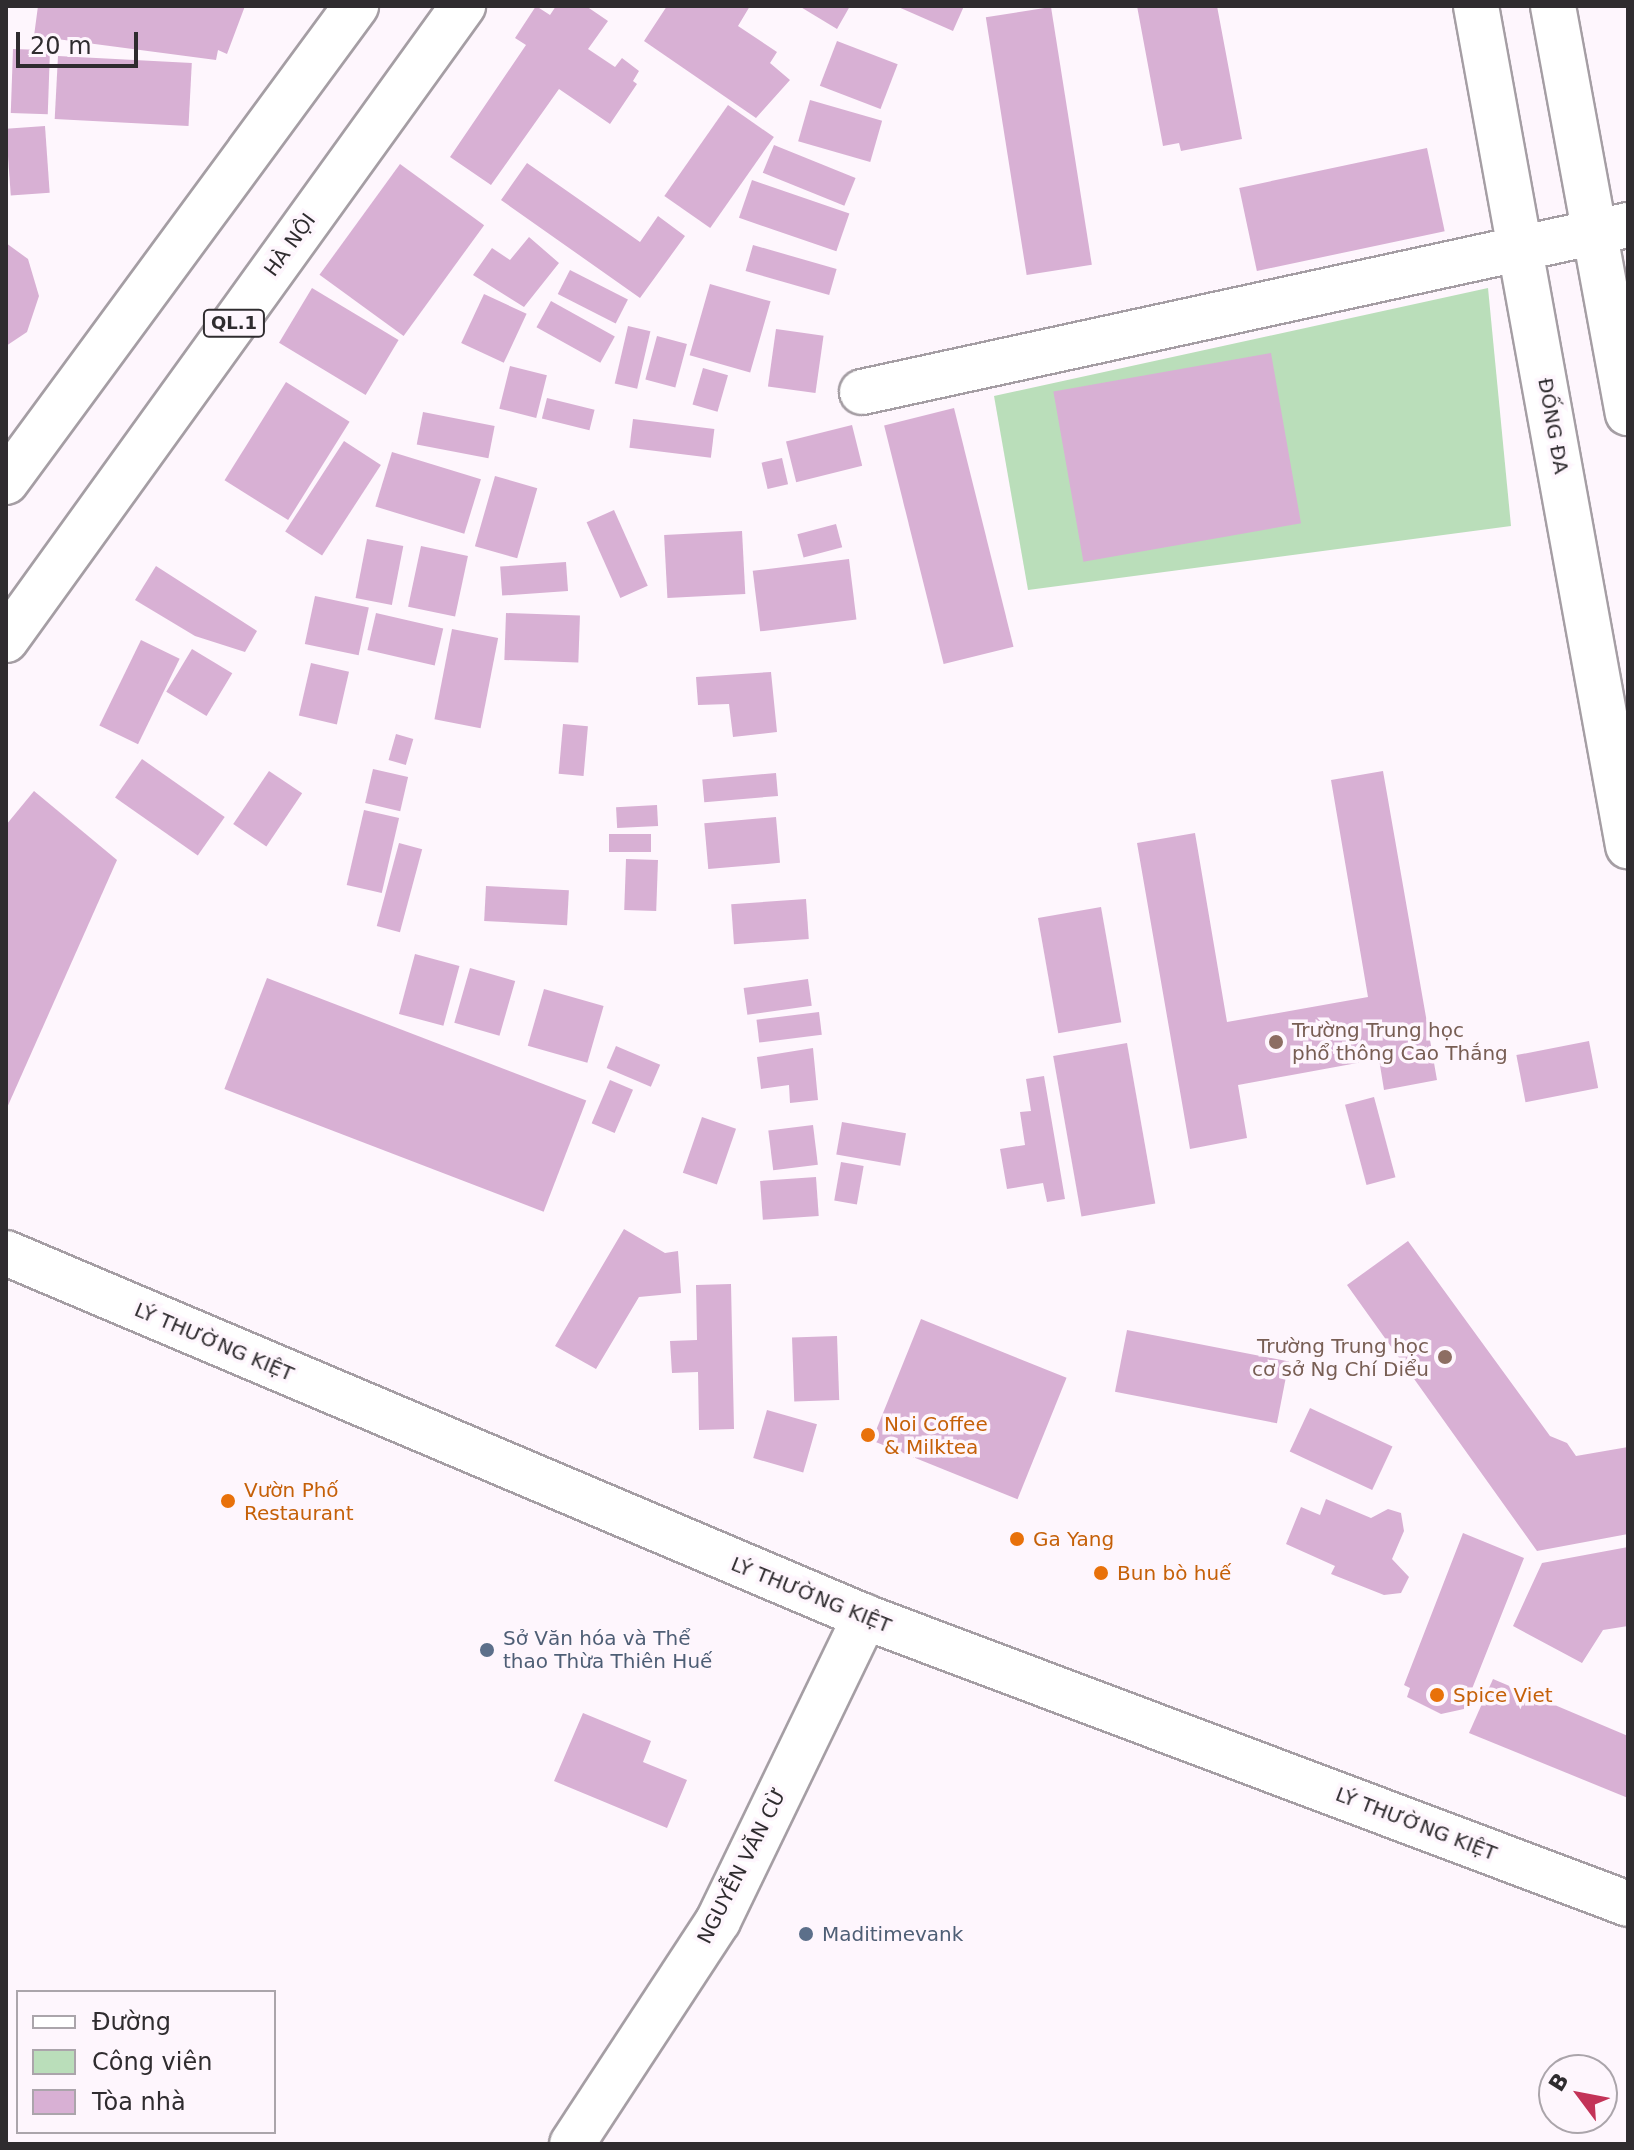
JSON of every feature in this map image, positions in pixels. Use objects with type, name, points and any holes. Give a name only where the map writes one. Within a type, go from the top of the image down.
[{"type":"street","points":[[6,482],[356,6]]},
{"type":"street","name":"HÀ NỘI","points":[[6,640],[463,6]]},
{"type":"street","name":"ĐỐNG ĐA","points":[[1476,6],[1522,245],[1628,846]]},
{"type":"street","points":[[1553,6],[1612,228],[1628,413]]},
{"type":"street","points":[[862,392],[1522,245],[1612,228]]},
{"type":"street","name":"LÝ THƯỜNG KIỆT","points":[[6,1253],[865,1617],[1628,1904]]},
{"type":"street","name":"NGUYỄN VĂN CỪ","points":[[572,2144],[718,1921],[865,1617]]},
{"type":"green space","points":[[1488,288],[1511,526],[1028,590],[994,396]]},
{"type":"building","points":[[38,6],[245,6],[227,54],[218,50],[216,60],[34,36]]},
{"type":"building","points":[[536,6],[550,15],[556,6],[586,6],[608,21],[588,49],[615,67],[622,58],[639,71],[633,81],[637,84],[610,124],[559,89],[491,185],[450,157],[526,45],[515,38]]},
{"type":"building","points":[[667,6],[750,6],[738,26],[777,52],[770,63],[790,80],[756,118],[644,41]]},
{"type":"building","points":[[799,6],[850,6],[837,29]]},
{"type":"building","points":[[896,6],[964,6],[953,31]]},
{"type":"building","points":[[1137,6],[1217,6],[1242,139],[1181,151],[1179,143],[1163,146]]},
{"type":"building","points":[[1051,7],[1092,265],[1027,275],[986,17]]},
{"type":"building","points":[[837,41],[898,64],[880,109],[820,86]]},
{"type":"building","points":[[13,49],[50,50],[48,114],[11,113]]},
{"type":"building","points":[[58,56],[192,63],[189,126],[55,119]]},
{"type":"building","points":[[810,100],[882,121],[870,162],[798,141]]},
{"type":"building","points":[[728,105],[774,137],[710,228],[664,196]]},
{"type":"building","points":[[45,126],[50,193],[11,196],[6,129]]},
{"type":"building","points":[[774,145],[856,178],[844,206],[763,173]]},
{"type":"building","points":[[1427,148],[1445,231],[1257,271],[1239,188]]},
{"type":"building","points":[[527,163],[640,242],[658,216],[685,236],[640,298],[501,200]]},
{"type":"building","points":[[400,164],[484,225],[404,336],[319,275]]},
{"type":"building","points":[[752,180],[849,214],[836,251],[739,218]]},
{"type":"building","points":[[529,237],[559,263],[524,307],[473,275],[492,248],[510,260]]},
{"type":"building","points":[[6,243],[28,259],[39,296],[27,332],[6,346]]},
{"type":"building","points":[[753,245],[837,269],[829,295],[746,271]]},
{"type":"building","points":[[570,270],[628,300],[616,324],[558,294]]},
{"type":"building","points":[[710,284],[771,301],[750,372],[690,355]]},
{"type":"building","points":[[312,288],[399,340],[366,395],[279,343]]},
{"type":"building","points":[[484,294],[527,314],[504,363],[461,343]]},
{"type":"building","points":[[551,301],[615,336],[600,363],[536,327]]},
{"type":"building","points":[[628,326],[650,331],[637,389],[615,383]]},
{"type":"building","points":[[776,329],[824,336],[815,393],[768,386]]},
{"type":"building","points":[[657,336],[687,344],[675,387],[645,379]]},
{"type":"building","points":[[1271,353],[1301,523],[1083,562],[1053,391]]},
{"type":"building","points":[[510,366],[547,375],[536,418],[499,409]]},
{"type":"building","points":[[703,368],[728,375],[718,412],[693,405]]},
{"type":"building","points":[[286,382],[350,422],[288,520],[225,480]]},
{"type":"building","points":[[547,398],[595,410],[589,430],[542,418]]},
{"type":"building","points":[[954,408],[1014,647],[944,664],[884,425]]},
{"type":"building","points":[[423,412],[495,426],[488,458],[417,444]]},
{"type":"building","points":[[633,419],[714,429],[711,458],[629,448]]},
{"type":"building","points":[[852,425],[862,466],[796,482],[786,441]]},
{"type":"building","points":[[344,441],[381,465],[322,556],[285,532]]},
{"type":"building","points":[[392,452],[481,479],[464,534],[375,507]]},
{"type":"building","points":[[782,458],[788,484],[768,489],[762,463]]},
{"type":"building","points":[[495,476],[537,488],[517,558],[475,546]]},
{"type":"building","points":[[614,510],[648,586],[620,598],[587,522]]},
{"type":"building","points":[[836,524],[842,547],[804,558],[797,534]]},
{"type":"building","points":[[742,531],[745,594],[667,598],[664,535]]},
{"type":"building","points":[[367,539],[403,546],[392,605],[356,598]]},
{"type":"building","points":[[421,546],[468,556],[455,617],[408,607]]},
{"type":"building","points":[[849,559],[856,620],[760,631],[753,571]]},
{"type":"building","points":[[566,562],[568,591],[502,596],[500,567]]},
{"type":"building","points":[[156,566],[257,631],[245,652],[195,636],[135,600]]},
{"type":"building","points":[[315,596],[369,607],[359,655],[305,644]]},
{"type":"building","points":[[376,613],[443,629],[435,666],[367,650]]},
{"type":"building","points":[[506,613],[580,616],[578,663],[504,660]]},
{"type":"building","points":[[452,629],[498,638],[481,728],[434,719]]},
{"type":"building","points":[[141,640],[180,659],[138,744],[99,725]]},
{"type":"building","points":[[192,649],[232,673],[207,716],[166,692]]},
{"type":"building","points":[[311,663],[349,672],[337,724],[299,716]]},
{"type":"building","points":[[771,672],[777,732],[733,737],[729,704],[698,705],[696,677]]},
{"type":"building","points":[[563,724],[588,726],[584,776],[559,774]]},
{"type":"building","points":[[396,734],[413,739],[406,765],[389,760]]},
{"type":"building","points":[[142,759],[225,817],[198,855],[115,798]]},
{"type":"building","points":[[373,769],[408,777],[400,811],[365,803]]},
{"type":"building","points":[[269,771],[302,793],[266,846],[233,824]]},
{"type":"building","points":[[1383,771],[1437,1080],[1384,1090],[1379,1059],[1238,1085],[1247,1138],[1190,1149],[1137,843],[1195,833],[1227,1022],[1368,997],[1331,780]]},
{"type":"building","points":[[776,773],[778,796],[704,802],[702,779]]},
{"type":"building","points":[[34,791],[117,860],[6,1110],[6,825]]},
{"type":"building","points":[[657,805],[658,826],[617,828],[616,807]]},
{"type":"building","points":[[364,810],[399,818],[382,893],[347,885]]},
{"type":"building","points":[[776,817],[780,863],[708,869],[704,823]]},
{"type":"building","points":[[609,834],[651,834],[651,852],[609,852]]},
{"type":"building","points":[[399,843],[422,849],[400,932],[377,926]]},
{"type":"building","points":[[626,859],[658,860],[656,911],[624,910]]},
{"type":"building","points":[[486,886],[569,890],[567,925],[484,921]]},
{"type":"building","points":[[806,899],[809,939],[734,944],[731,904]]},
{"type":"building","points":[[1101,907],[1121,1022],[1058,1033],[1038,918]]},
{"type":"building","points":[[415,954],[459,966],[443,1026],[399,1014]]},
{"type":"building","points":[[470,968],[515,981],[499,1036],[454,1023]]},
{"type":"building","points":[[267,978],[586,1101],[544,1212],[224,1089]]},
{"type":"building","points":[[808,979],[812,1006],[747,1015],[744,988]]},
{"type":"building","points":[[544,989],[604,1006],[587,1063],[528,1046]]},
{"type":"building","points":[[819,1012],[822,1035],[759,1043],[756,1020]]},
{"type":"building","points":[[1589,1041],[1598,1088],[1526,1102],[1516,1055]]},
{"type":"building","points":[[1127,1043],[1155,1204],[1081,1217],[1053,1056]]},
{"type":"building","points":[[616,1046],[660,1065],[651,1087],[607,1068]]},
{"type":"building","points":[[813,1048],[818,1100],[790,1103],[789,1085],[761,1089],[757,1057]]},
{"type":"building","points":[[1044,1076],[1065,1199],[1047,1202],[1043,1183],[1007,1189],[1000,1149],[1025,1145],[1020,1112],[1031,1111],[1026,1079]]},
{"type":"building","points":[[610,1080],[633,1090],[615,1133],[592,1123]]},
{"type":"building","points":[[1374,1097],[1395,1177],[1367,1185],[1345,1105]]},
{"type":"building","points":[[702,1117],[736,1129],[717,1185],[683,1173]]},
{"type":"building","points":[[842,1122],[906,1133],[900,1166],[836,1154]]},
{"type":"building","points":[[813,1125],[818,1165],[773,1170],[768,1130]]},
{"type":"building","points":[[841,1162],[864,1166],[857,1204],[834,1200]]},
{"type":"building","points":[[816,1177],[819,1216],[763,1220],[760,1181]]},
{"type":"building","points":[[624,1229],[665,1253],[678,1251],[681,1293],[639,1297],[596,1369],[555,1346]]},
{"type":"building","name":"Trường Trung học cơ sở Ng Chí Diểu","points":[[1408,1241],[1550,1436],[1567,1443],[1576,1456],[1628,1447],[1628,1534],[1537,1551],[1347,1285]]},
{"type":"building","points":[[731,1284],[734,1429],[699,1430],[698,1372],[672,1373],[670,1341],[697,1340],[696,1285]]},
{"type":"building","points":[[921,1319],[1067,1378],[1017,1499],[872,1440]]},
{"type":"building","points":[[1127,1330],[1289,1361],[1277,1423],[1115,1392]]},
{"type":"building","points":[[837,1336],[839,1400],[794,1402],[792,1338]]},
{"type":"building","points":[[1310,1408],[1392,1446],[1372,1490],[1290,1452]]},
{"type":"building","points":[[767,1410],[817,1424],[803,1472],[753,1458]]},
{"type":"building","points":[[1326,1499],[1371,1518],[1388,1509],[1401,1513],[1404,1531],[1392,1559],[1409,1577],[1401,1593],[1384,1595],[1331,1574],[1335,1566],[1286,1544],[1301,1507],[1320,1515]]},
{"type":"building","points":[[1463,1533],[1524,1558],[1464,1709],[1441,1714],[1407,1697],[1410,1688],[1404,1685]]},
{"type":"building","points":[[1628,1547],[1628,1626],[1603,1630],[1582,1663],[1513,1626],[1542,1563]]},
{"type":"building","points":[[1493,1679],[1628,1736],[1628,1798],[1469,1733]]},
{"type":"building","points":[[583,1713],[651,1741],[643,1762],[687,1780],[667,1828],[554,1781]]},
{"type":"place","name":"Trường Trung học phổ thông Cao Thắng","points":[[1276,1042]]},
{"type":"place","name":"Trường Trung học cơ sở Ng Chí Diểu","points":[[1445,1357]]},
{"type":"place","name":"Noi Coffee & Milktea","points":[[868,1435]]},
{"type":"place","name":"Vườn Phố Restaurant","points":[[228,1501]]},
{"type":"place","name":"Ga Yang","points":[[1017,1539]]},
{"type":"place","name":"Bun bò huế","points":[[1101,1573]]},
{"type":"place","name":"Sở Văn hóa và Thể thao Thừa Thiên Huế","points":[[487,1650]]},
{"type":"place","name":"Spice Viet","points":[[1437,1695]]},
{"type":"place","name":"Maditimevank","points":[[806,1934]]}]
